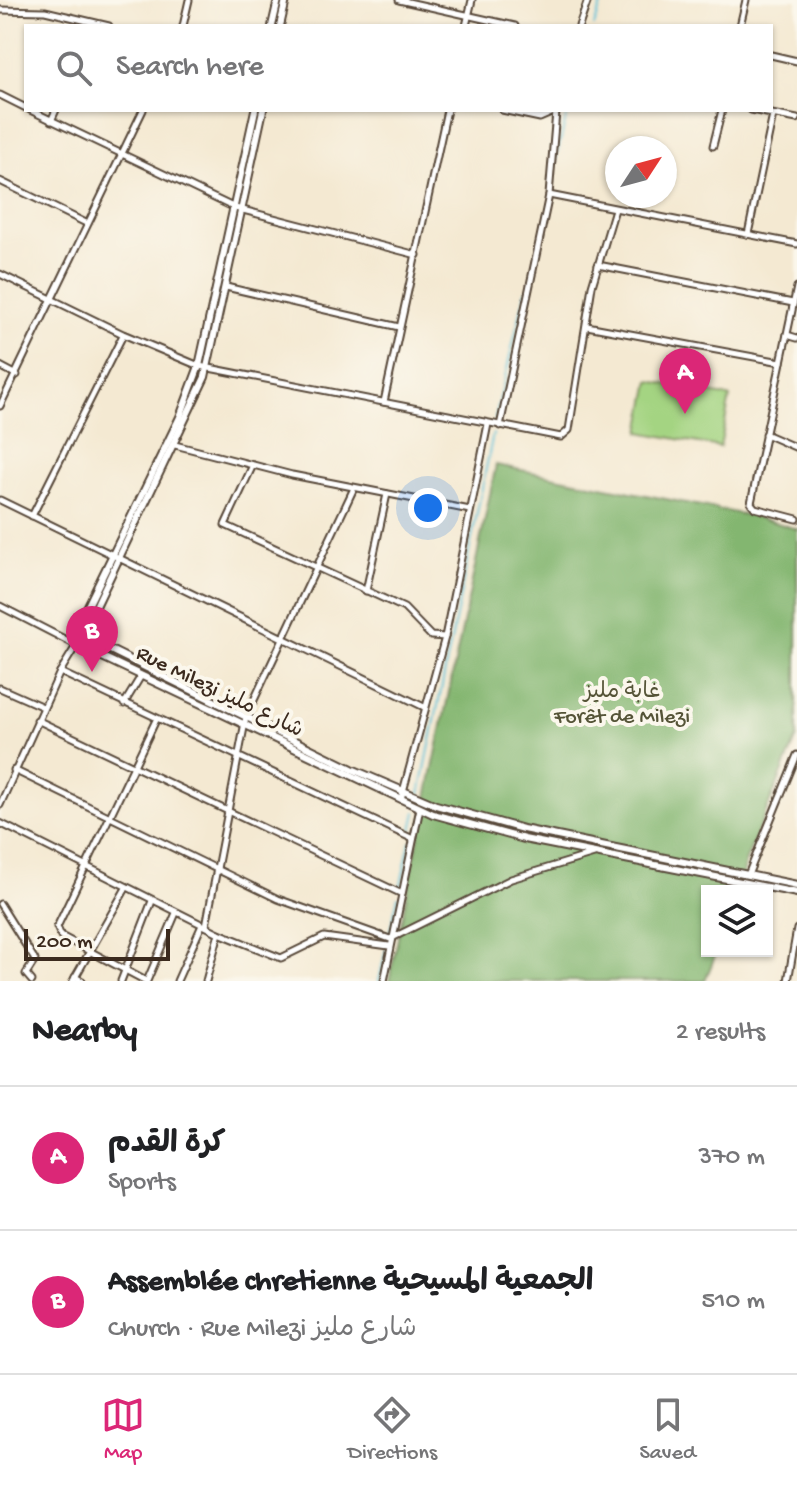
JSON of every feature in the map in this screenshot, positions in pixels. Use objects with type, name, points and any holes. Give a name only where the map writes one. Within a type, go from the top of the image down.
[{"type":"street","points":[[183,24],[189,0]]},
{"type":"street","points":[[272,24],[278,0]]},
{"type":"street","points":[[280,24],[286,0]]},
{"type":"street","points":[[399,0],[497,24]]},
{"type":"street","points":[[466,24],[472,0]]},
{"type":"street","points":[[580,24],[588,0]]},
{"type":"street","points":[[740,24],[746,0]]},
{"type":"street","points":[[0,10],[45,11],[90,24]]},
{"type":"street","points":[[773,55],[797,61]]},
{"type":"street","points":[[0,95],[24,107]]},
{"type":"street","points":[[34,112],[238,209],[391,251],[417,255]]},
{"type":"street","points":[[51,121],[55,112]]},
{"type":"street","points":[[0,406],[142,112]]},
{"type":"street","points":[[0,805],[3,786],[14,770],[76,643],[80,622],[175,445],[208,366],[226,287],[255,112]]},
{"type":"street","points":[[76,643],[86,638],[89,621],[180,417],[199,366],[262,112]]},
{"type":"street","points":[[384,402],[447,112]]},
{"type":"street","points":[[512,112],[540,118],[554,112]]},
{"type":"street","points":[[500,426],[549,195],[556,112]]},
{"type":"street","points":[[713,146],[722,112]]},
{"type":"street","points":[[760,112],[797,119]]},
{"type":"street","points":[[748,234],[773,115]]},
{"type":"street","points":[[0,181],[86,223]]},
{"type":"street","points":[[549,195],[797,244]]},
{"type":"street","points":[[0,274],[123,334],[199,366],[561,437],[566,435],[598,265],[615,209]]},
{"type":"street","points":[[598,265],[793,303]]},
{"type":"street","points":[[226,287],[399,327]]},
{"type":"street","points":[[797,287],[752,506],[797,519]]},
{"type":"street","points":[[587,326],[781,362]]},
{"type":"street","points":[[32,516],[123,334]]},
{"type":"street","points":[[787,335],[797,338]]},
{"type":"street","points":[[0,366],[17,375]]},
{"type":"street","points":[[402,796],[445,637],[488,424]]},
{"type":"street","points":[[765,434],[797,448]]},
{"type":"street","points":[[175,445],[354,488],[470,510]]},
{"type":"street","points":[[253,465],[225,525],[412,612],[431,636],[445,637]]},
{"type":"street","points":[[177,981],[204,925],[244,721],[354,488]]},
{"type":"street","points":[[366,591],[387,494]]},
{"type":"street","points":[[0,500],[424,707]]},
{"type":"street","points":[[0,606],[76,643]]},
{"type":"street","name":"Rue Milezi شارع مليز","points":[[86,638],[244,721]]},
{"type":"street","name":"Rue Milezi شارع مليز","points":[[76,643],[402,796],[420,808],[510,835],[797,893]]},
{"type":"street","points":[[60,672],[236,758],[413,839]]},
{"type":"street","points":[[124,704],[141,676]]},
{"type":"street","points":[[0,688],[43,707]]},
{"type":"street","points":[[37,720],[400,893]]},
{"type":"street","points":[[156,720],[57,930],[61,936],[90,953],[147,981],[176,913]]},
{"type":"street","points":[[748,875],[797,755]]},
{"type":"street","points":[[14,770],[278,899],[390,942]]},
{"type":"street","name":"Rue Milezi شارع مليز","points":[[402,796],[508,826],[797,885]]},
{"type":"street","points":[[384,981],[420,808]]},
{"type":"street","points":[[0,823],[176,913],[281,958],[324,937],[390,942],[511,879],[596,853]]},
{"type":"street","points":[[82,981],[74,979],[126,888]]},
{"type":"street","points":[[121,981],[152,901]]},
{"type":"street","points":[[0,904],[35,960],[26,974],[32,981]]},
{"type":"street","points":[[788,981],[797,929]]},
{"type":"street","points":[[206,981],[219,933]]},
{"type":"green space","points":[[650,381],[730,397],[720,447],[640,432]]},
{"type":"green space","name":"غابة مليز Forêt de Milezi","points":[[496,465],[756,517],[797,529],[797,737],[745,862],[742,885],[701,885],[701,957],[715,957],[705,981],[389,981]]},
{"type":"waterway","points":[[595,24],[603,0]]},
{"type":"waterway","points":[[554,167],[568,112]]},
{"type":"waterway","points":[[495,419],[526,290]]},
{"type":"waterway","points":[[420,794],[493,434]]},
{"type":"waterway","points":[[411,834],[416,812]]},
{"type":"waterway","points":[[400,889],[410,842]]},
{"type":"waterway","points":[[389,935],[398,897]]},
{"type":"waterway","points":[[379,981],[386,949]]},
{"type":"place","name":"كرة القدم","points":[[685,414]]},
{"type":"place","name":"Assemblée chretienne الجمعية المسيحية","points":[[92,672]]}]
